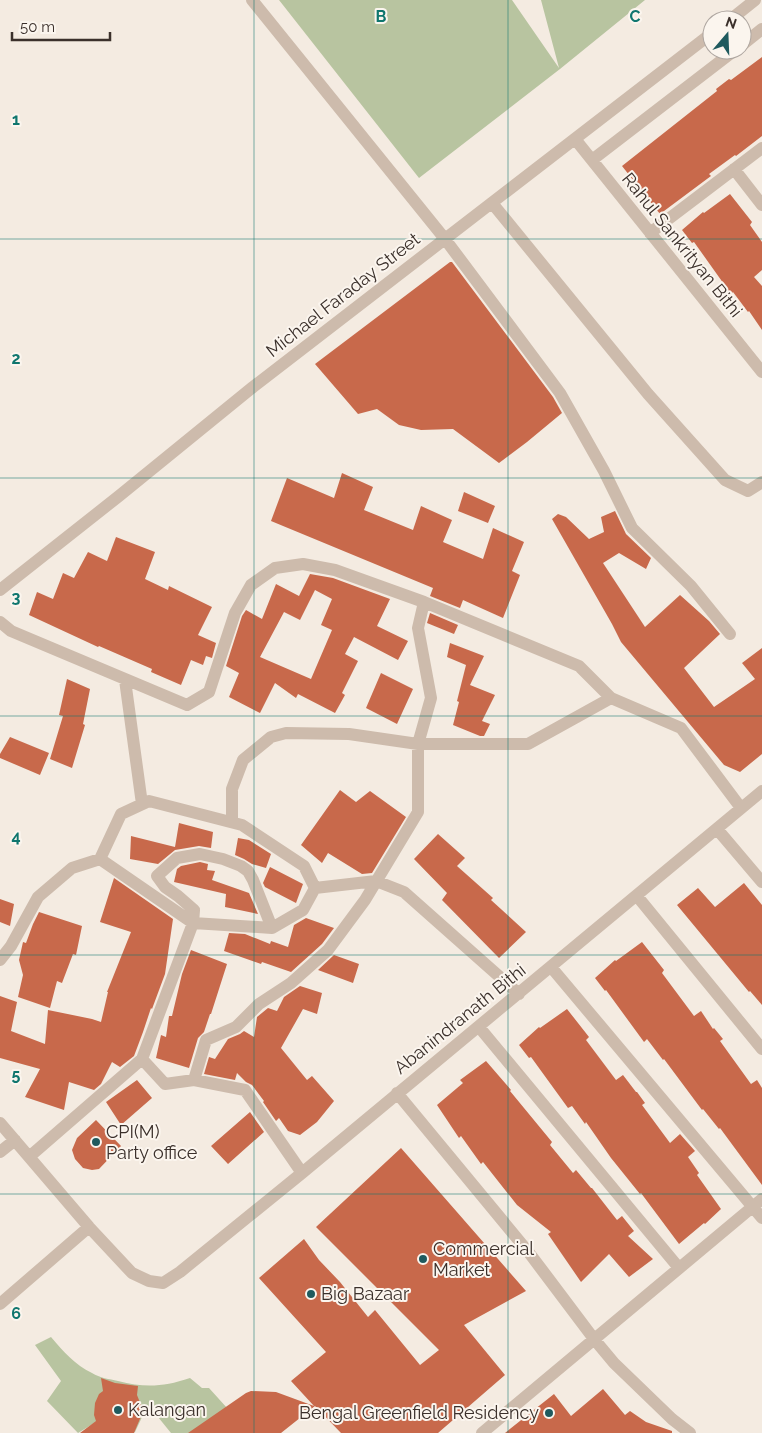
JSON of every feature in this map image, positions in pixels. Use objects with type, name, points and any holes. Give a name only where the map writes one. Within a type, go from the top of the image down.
[{"type":"street","points":[[252,0],[445,239],[560,393],[604,471],[632,528],[691,586],[730,634]]},
{"type":"street","points":[[743,10],[756,0]]},
{"type":"street","points":[[752,37],[762,29]]},
{"type":"street","name":"Michael Faraday Street","points":[[0,590],[253,387],[702,42]]},
{"type":"street","points":[[592,160],[722,60]]},
{"type":"street","name":"Rahul Sankrityan Bithi","points":[[575,139],[762,372]]},
{"type":"street","points":[[650,233],[762,148]]},
{"type":"street","points":[[734,169],[762,205]]},
{"type":"street","points":[[492,203],[648,394],[725,480],[748,491],[762,482]]},
{"type":"street","points":[[0,622],[11,631],[187,705],[208,692],[235,614],[251,585],[275,568],[303,564],[335,570],[424,602],[579,666],[611,698],[681,728],[741,808]]},
{"type":"street","points":[[194,1080],[206,1040],[236,1027],[259,1004],[291,983],[328,950],[365,900],[418,812],[418,744],[431,698],[418,628],[424,602]]},
{"type":"street","points":[[125,680],[142,804]]},
{"type":"street","points":[[232,822],[232,790],[243,760],[272,737],[286,733],[349,734],[418,744],[528,744],[611,698]]},
{"type":"street","name":"Abanindranath Bithi","points":[[0,1123],[89,1227],[132,1273],[149,1281],[162,1283],[180,1272],[479,1028],[762,791]]},
{"type":"street","points":[[0,960],[38,897],[72,868],[100,859],[121,814],[148,801],[242,825],[304,866],[315,888]]},
{"type":"street","points":[[717,828],[762,882]]},
{"type":"street","points":[[29,1157],[142,1059],[193,923],[194,910],[165,887],[157,876],[177,858],[200,854],[241,866],[248,871],[253,880],[272,928]]},
{"type":"street","points":[[100,859],[193,923],[272,928],[303,910],[315,888]]},
{"type":"street","points":[[315,888],[376,881],[404,892],[519,994]]},
{"type":"street","points":[[637,896],[762,1049]]},
{"type":"street","points":[[551,967],[757,1203],[762,1218]]},
{"type":"street","points":[[479,1028],[679,1268]]},
{"type":"street","points":[[142,1059],[165,1084],[194,1080],[245,1090],[302,1173]]},
{"type":"street","points":[[398,1093],[530,1254],[614,1363],[672,1419],[690,1433]]},
{"type":"street","points":[[0,1152],[15,1140]]},
{"type":"street","points":[[482,1433],[757,1203]]},
{"type":"street","points":[[0,1304],[89,1227]]},
{"type":"green space","points":[[279,0],[512,0],[559,68],[541,0],[645,0],[560,69],[419,178]]},
{"type":"green space","points":[[51,1337],[75,1362],[101,1377],[146,1386],[162,1385],[190,1378],[202,1388],[209,1388],[237,1419],[218,1433],[171,1433],[158,1417],[143,1415],[135,1432],[132,1433],[96,1422],[78,1433],[47,1401],[61,1381],[35,1345]]},
{"type":"building","points":[[762,57],[762,136],[709,174],[711,176],[660,214],[622,166],[717,91],[716,89]]},
{"type":"building","points":[[730,194],[752,222],[750,225],[762,242],[762,270],[754,277],[762,286],[762,330],[733,292],[731,294],[694,242],[692,243],[682,230],[703,212]]},
{"type":"building","points":[[452,262],[553,397],[562,413],[499,463],[453,429],[421,430],[399,425],[377,409],[358,414],[315,364]]},
{"type":"building","points":[[342,473],[373,487],[364,510],[413,530],[421,506],[452,520],[443,542],[483,559],[493,528],[524,542],[512,571],[520,575],[503,618],[463,600],[460,608],[430,596],[433,588],[271,521],[287,478],[334,498]]},
{"type":"building","points":[[464,492],[495,506],[488,523],[458,511]]},
{"type":"building","points":[[615,511],[626,534],[651,558],[646,569],[619,553],[603,563],[645,627],[680,595],[709,621],[720,634],[684,668],[714,707],[755,679],[742,663],[762,648],[762,754],[740,772],[724,765],[621,642],[552,519],[558,514],[566,517],[589,539],[604,532],[601,517]]},
{"type":"building","points":[[116,537],[155,552],[145,579],[168,590],[169,586],[212,607],[198,635],[216,643],[212,658],[206,656],[203,665],[191,660],[181,685],[151,672],[152,669],[98,647],[29,615],[37,592],[53,599],[63,573],[74,578],[88,552],[107,561]]},
{"type":"building","points":[[310,574],[333,578],[390,599],[377,626],[408,641],[398,660],[354,637],[345,654],[358,661],[342,693],[345,695],[335,713],[298,694],[296,698],[275,683],[260,713],[229,697],[239,673],[226,666],[242,616],[246,610],[262,619],[276,584],[299,596]],"holes":[[[315,590],[332,599],[321,625],[332,630],[311,679],[260,657],[284,612],[300,620]]]},
{"type":"building","points":[[430,613],[458,625],[454,634],[427,623]]},
{"type":"building","points":[[450,643],[484,656],[470,685],[495,695],[482,721],[490,724],[484,736],[453,725],[466,665],[447,657]]},
{"type":"building","points":[[381,673],[413,689],[397,724],[366,708]]},
{"type":"building","points":[[67,679],[90,689],[83,724],[85,725],[72,768],[50,759],[63,716],[59,715]]},
{"type":"building","points":[[10,737],[49,753],[40,775],[0,758],[0,754]]},
{"type":"building","points":[[340,790],[356,802],[370,791],[406,817],[372,873],[362,874],[328,853],[322,863],[301,845]]},
{"type":"building","points":[[179,823],[213,832],[211,848],[199,846],[175,850],[158,864],[130,859],[131,836],[175,847]]},
{"type":"building","points":[[438,834],[465,858],[457,866],[493,898],[491,900],[526,932],[499,958],[442,900],[447,893],[414,859]]},
{"type":"building","points":[[238,838],[249,840],[271,854],[266,868],[252,864],[235,855]]},
{"type":"building","points":[[200,862],[208,864],[207,870],[215,871],[212,880],[249,893],[258,914],[225,907],[226,894],[174,882],[177,869],[181,866]]},
{"type":"building","points":[[270,867],[303,884],[296,903],[265,887],[263,883]]},
{"type":"building","points":[[114,878],[173,919],[165,974],[134,1056],[120,1067],[112,1062],[101,1084],[94,1090],[69,1082],[64,1110],[25,1097],[40,1069],[0,1058],[0,996],[17,1002],[11,1031],[45,1044],[48,1010],[101,1022],[107,992],[131,932],[100,922]]},
{"type":"building","points":[[744,883],[762,905],[762,1005],[677,905],[698,888],[715,907]]},
{"type":"building","points":[[0,899],[14,904],[10,926],[0,922]]},
{"type":"building","points":[[39,912],[82,926],[76,955],[73,954],[62,983],[57,981],[50,1008],[18,997],[23,975],[19,960],[23,942],[26,943]]},
{"type":"building","points":[[306,918],[334,928],[322,944],[291,972],[224,951],[229,933],[245,934],[270,944],[271,941],[288,947],[294,925]]},
{"type":"building","points":[[642,942],[664,970],[662,973],[694,1016],[701,1011],[713,1029],[723,1039],[720,1041],[751,1084],[757,1080],[762,1088],[762,1185],[720,1128],[702,1110],[647,1039],[644,1042],[595,978],[615,960]]},
{"type":"building","points":[[191,950],[227,964],[211,1014],[204,1032],[198,1038],[189,1068],[156,1058],[161,1035],[166,1037],[169,1016],[172,1016],[182,974]]},
{"type":"building","points":[[334,955],[359,964],[353,983],[318,970]]},
{"type":"building","points":[[300,986],[322,993],[317,1014],[303,1009],[281,1048],[307,1080],[312,1076],[334,1101],[317,1122],[300,1135],[288,1131],[279,1118],[276,1121],[252,1085],[237,1073],[235,1080],[204,1074],[209,1057],[215,1059],[228,1039],[244,1031],[254,1037],[257,1017],[268,1008],[277,1011],[284,997]]},
{"type":"building","points":[[567,1009],[589,1037],[586,1040],[616,1080],[623,1075],[637,1092],[645,1103],[642,1105],[670,1143],[680,1134],[695,1151],[688,1157],[699,1173],[697,1175],[721,1209],[679,1244],[641,1193],[611,1158],[586,1122],[585,1124],[572,1106],[568,1108],[531,1057],[529,1058],[519,1045],[539,1027]]},
{"type":"building","points":[[486,1061],[552,1142],[550,1145],[573,1173],[576,1170],[617,1220],[622,1216],[634,1231],[628,1236],[653,1259],[629,1277],[609,1254],[581,1282],[548,1234],[551,1232],[517,1205],[483,1162],[481,1164],[461,1136],[459,1138],[437,1105],[463,1083],[460,1080]]},
{"type":"building","points":[[137,1080],[152,1098],[121,1125],[106,1102]]},
{"type":"building","points":[[250,1112],[264,1132],[228,1164],[211,1146]]},
{"type":"building","name":"CPI(M) Party office","points":[[96,1120],[121,1146],[99,1169],[92,1170],[83,1168],[75,1159],[72,1150],[77,1138]]},
{"type":"building","points":[[401,1148],[526,1291],[464,1325],[505,1375],[438,1433],[341,1433],[315,1406],[281,1433],[188,1433],[251,1391],[276,1392],[314,1406],[291,1381],[326,1352],[259,1278],[304,1239],[319,1260],[340,1282],[368,1317],[375,1310],[420,1365],[439,1350],[316,1227]]},
{"type":"building","name":"Kalangan","points":[[101,1378],[115,1383],[138,1386],[137,1395],[142,1414],[134,1433],[80,1433],[96,1421],[94,1415],[95,1403],[99,1394],[103,1391]]},
{"type":"building","points":[[603,1389],[625,1415],[630,1411],[646,1422],[672,1431],[672,1433],[505,1433],[554,1394],[571,1416]]},
{"type":"place","name":"CPI(M) Party office","points":[[96,1142]]},
{"type":"place","name":"Commercial Market","points":[[423,1259]]},
{"type":"place","name":"Big Bazaar","points":[[311,1294]]},
{"type":"place","name":"Kalangan","points":[[118,1410]]},
{"type":"place","name":"Bengal Greenfield Residency","points":[[549,1413]]}]
